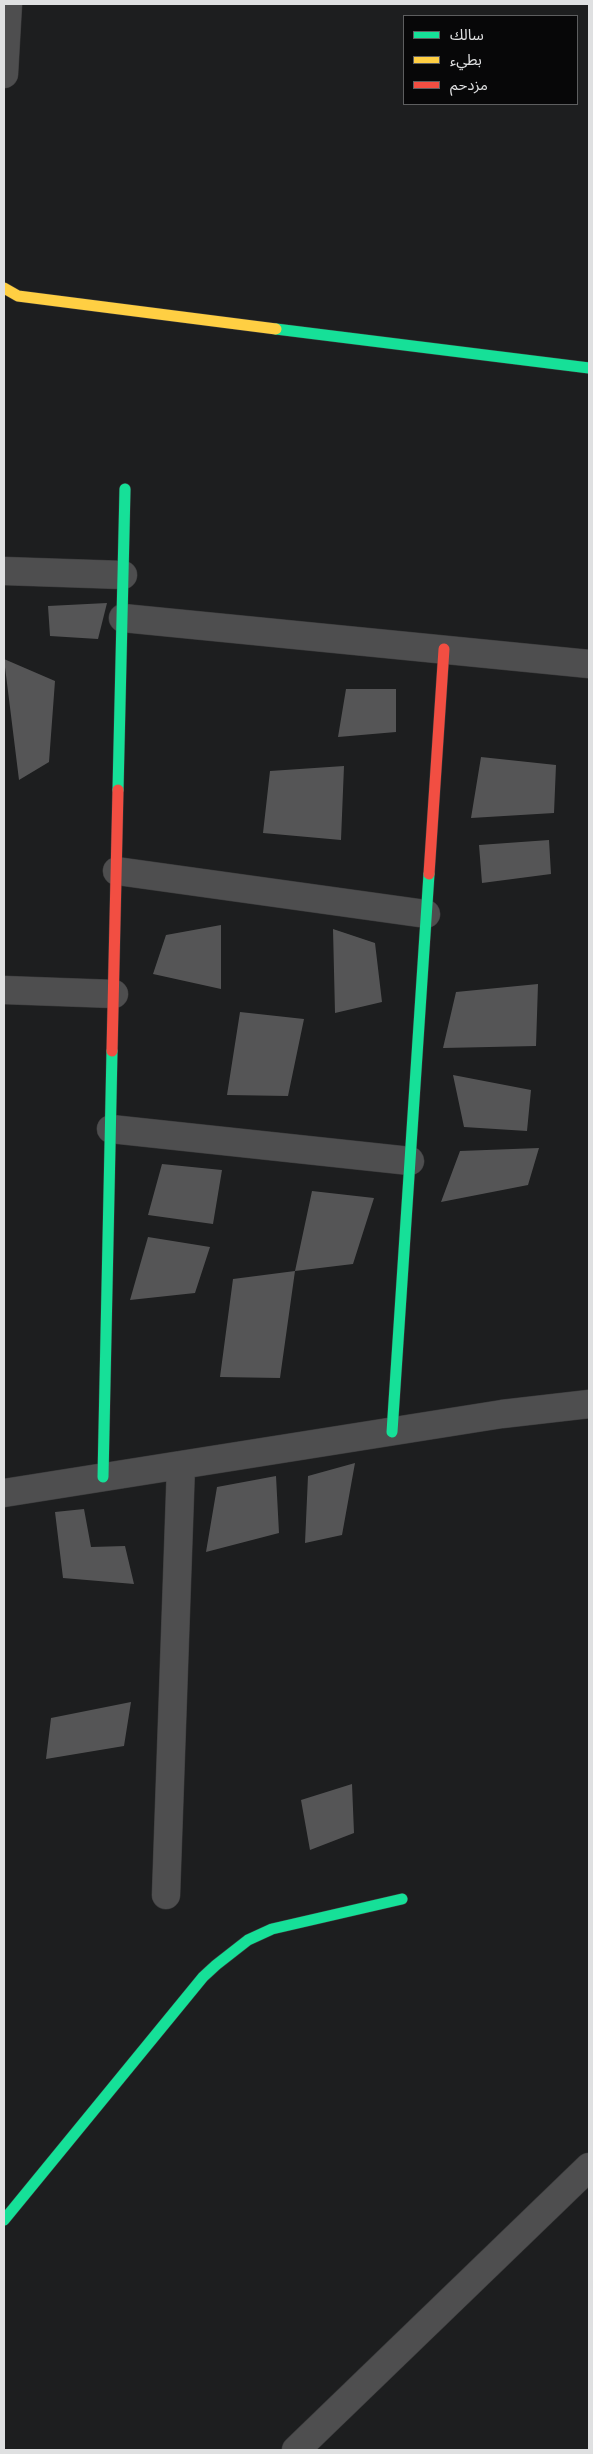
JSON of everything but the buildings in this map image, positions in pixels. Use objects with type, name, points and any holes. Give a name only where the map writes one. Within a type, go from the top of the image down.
[{"type":"street","points":[[4,74],[8,4]]},
{"type":"street","points":[[4,288],[18,296],[589,368]]},
{"type":"street","points":[[103,1477],[126,489]]},
{"type":"street","points":[[4,571],[123,575]]},
{"type":"street","points":[[123,618],[589,664]]},
{"type":"street","points":[[392,1432],[444,649]]},
{"type":"street","points":[[117,871],[426,914]]},
{"type":"street","points":[[4,990],[114,994]]},
{"type":"street","points":[[111,1129],[410,1161]]},
{"type":"street","points":[[4,1493],[530,1410],[589,1404]]},
{"type":"street","points":[[166,1895],[180,1465]]},
{"type":"street","points":[[4,2220],[203,1977],[216,1965],[248,1940],[272,1929],[402,1899]]},
{"type":"street","points":[[296,2450],[589,2167]]},
{"type":"traffic: fast","points":[[276,329],[589,368]]},
{"type":"traffic: fast","points":[[118,790],[125,489]]},
{"type":"traffic: fast","points":[[392,1432],[429,874]]},
{"type":"traffic: fast","points":[[103,1477],[112,1051]]},
{"type":"traffic: fast","points":[[4,2220],[203,1977],[216,1965],[248,1940],[272,1929],[402,1899]]},
{"type":"traffic: slow","points":[[4,288],[18,296],[276,329]]},
{"type":"traffic: jam","points":[[429,874],[444,649]]},
{"type":"traffic: jam","points":[[112,1051],[118,790]]}]
